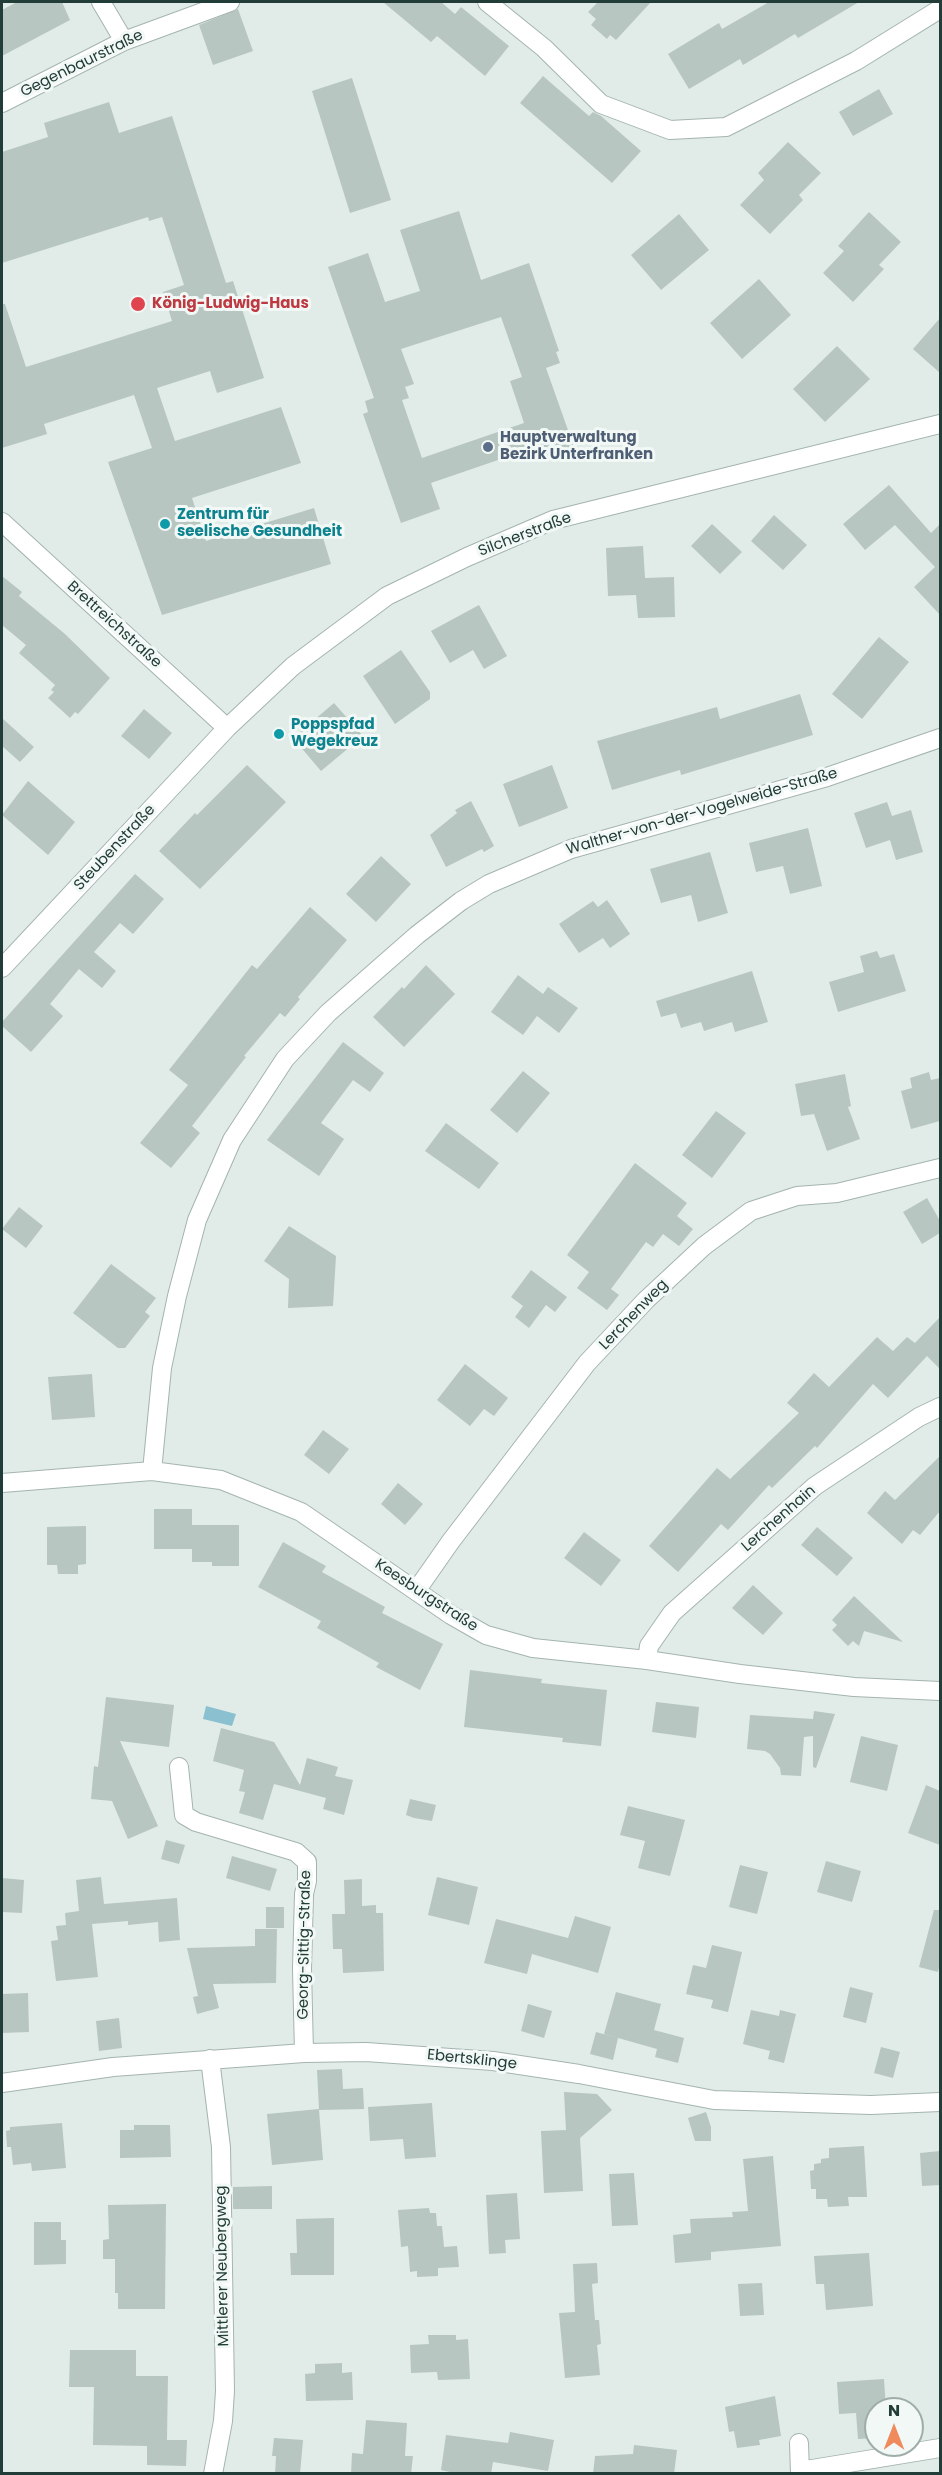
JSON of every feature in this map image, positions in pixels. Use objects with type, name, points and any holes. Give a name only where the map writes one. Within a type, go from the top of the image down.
[{"type":"street","points":[[101,2],[124,41]]},
{"type":"street","name":"Gegenbaurstraße","points":[[2,104],[124,41],[230,2]]},
{"type":"street","points":[[487,2],[544,48],[601,104],[670,130],[726,127],[856,61],[940,9]]},
{"type":"street","name":"Silcherstraße","points":[[227,728],[293,666],[387,596],[467,557],[564,517],[940,424]]},
{"type":"street","name":"Brettreichstraße","points":[[2,522],[227,728]]},
{"type":"street","name":"Steubenstraße","points":[[2,968],[227,728]]},
{"type":"street","name":"Walther-von-der-Vogelweide-Straße","points":[[152,1471],[162,1368],[177,1296],[197,1220],[232,1140],[285,1059],[328,1013],[417,934],[461,901],[489,884],[571,849],[826,777],[940,738]]},
{"type":"street","name":"Lerchenweg","points":[[416,1591],[451,1541],[587,1363],[646,1300],[704,1246],[751,1211],[797,1196],[837,1193],[940,1168]]},
{"type":"street","name":"Lerchenhain","points":[[647,1660],[649,1646],[672,1613],[815,1486],[919,1417],[940,1407]]},
{"type":"street","name":"Keesburgstraße","points":[[2,1483],[152,1471],[221,1480],[302,1512],[451,1615],[486,1635],[533,1648],[647,1660],[740,1674],[899,1691],[940,1691]]},
{"type":"street","name":"Georg-Sittig-Straße","points":[[179,1767],[182,1823],[196,1822],[296,1852],[307,1863],[303,1905],[304,2053]]},
{"type":"street","name":"Ebertsklinge","points":[[2,2083],[113,2067],[210,2059],[304,2053],[406,2053],[493,2061],[579,2074],[714,2100],[847,2104],[940,2102]]},
{"type":"street","name":"Mittlerer Neubergweg","points":[[210,2059],[221,2146],[225,2391],[223,2421],[213,2474]]},
{"type":"street","points":[[799,2443],[800,2473],[940,2448]]},
{"type":"water","points":[[206,1706],[236,1714],[232,1726],[203,1719]]},
{"type":"building","points":[[17,2],[62,2],[70,20],[2,56],[2,10]]},
{"type":"building","points":[[383,2],[441,2],[455,14],[461,7],[509,46],[485,76],[437,36],[431,42]]},
{"type":"building","points":[[598,2],[651,2],[616,40],[610,35],[607,39],[591,25],[596,19],[588,12]]},
{"type":"building","points":[[769,2],[859,2],[798,38],[795,34],[743,65],[740,59],[689,89],[668,54],[719,23],[722,29]]},
{"type":"building","points":[[238,9],[253,51],[213,65],[199,25]]},
{"type":"building","points":[[543,76],[589,116],[593,112],[601,116],[641,151],[612,183],[520,103]]},
{"type":"building","points":[[352,78],[391,200],[350,213],[312,91]]},
{"type":"building","points":[[879,89],[893,114],[853,136],[839,112]]},
{"type":"building","points":[[109,102],[119,133],[172,116],[226,283],[233,281],[264,378],[217,393],[210,371],[157,388],[175,441],[281,407],[301,463],[192,498],[206,541],[314,508],[331,564],[162,615],[108,462],[152,448],[134,395],[44,424],[47,434],[2,448],[2,304],[5,304],[26,367],[172,321],[163,292],[184,285],[162,217],[149,221],[148,217],[2,263],[2,152],[48,137],[44,123]]},
{"type":"building","points":[[788,142],[821,173],[799,195],[803,200],[770,234],[740,205],[764,180],[758,173]]},
{"type":"building","points":[[459,211],[481,280],[529,263],[559,351],[556,352],[560,363],[546,368],[574,447],[537,460],[533,448],[431,483],[440,509],[401,523],[363,414],[368,412],[365,401],[374,398],[328,267],[368,253],[385,302],[420,291],[400,230]],"holes":[[[501,317],[522,377],[510,381],[524,423],[422,458],[402,400],[409,398],[405,387],[414,384],[401,349]]]},
{"type":"building","points":[[869,212],[901,242],[879,265],[884,269],[853,302],[823,273],[844,251],[838,246]]},
{"type":"building","points":[[679,214],[709,250],[661,290],[631,255]]},
{"type":"building","points":[[759,279],[791,315],[742,359],[710,323]]},
{"type":"building","points":[[940,318],[940,373],[913,349]]},
{"type":"building","points":[[837,346],[870,379],[825,422],[793,389]]},
{"type":"building","points":[[889,485],[931,533],[940,524],[940,615],[914,587],[935,567],[895,525],[865,550],[843,524]]},
{"type":"building","points":[[774,515],[807,545],[783,570],[751,541]]},
{"type":"building","points":[[712,524],[742,552],[720,574],[691,546]]},
{"type":"building","points":[[643,546],[645,578],[674,577],[675,617],[638,618],[636,595],[608,596],[606,548]]},
{"type":"building","points":[[2,576],[22,592],[19,596],[65,634],[110,678],[78,714],[75,712],[70,718],[48,698],[54,692],[51,690],[55,685],[19,653],[26,645],[2,625]]},
{"type":"building","points":[[479,605],[507,656],[484,669],[473,650],[450,663],[431,631]]},
{"type":"building","points":[[879,637],[909,662],[862,719],[832,694]]},
{"type":"building","points":[[401,650],[430,692],[430,699],[395,724],[363,676]]},
{"type":"building","points":[[800,694],[813,735],[681,775],[680,770],[612,790],[597,741],[717,707],[720,719]]},
{"type":"building","points":[[334,703],[363,736],[321,771],[293,738]]},
{"type":"building","points":[[144,709],[172,733],[149,759],[121,736]]},
{"type":"building","points":[[2,718],[34,747],[20,762],[2,746]]},
{"type":"building","points":[[247,765],[286,802],[200,889],[159,851],[195,813],[197,815]]},
{"type":"building","points":[[552,765],[568,808],[519,827],[503,784]]},
{"type":"building","points":[[28,781],[75,822],[48,855],[2,815]]},
{"type":"building","points":[[471,801],[494,846],[484,852],[482,849],[446,867],[430,835],[457,813],[455,810]]},
{"type":"building","points":[[887,802],[892,816],[911,810],[923,852],[896,860],[890,840],[866,848],[854,813]]},
{"type":"building","points":[[808,828],[822,886],[790,894],[783,866],[756,872],[749,843]]},
{"type":"building","points":[[710,852],[728,913],[698,922],[691,895],[661,903],[650,869]]},
{"type":"building","points":[[381,856],[411,884],[376,922],[346,894]]},
{"type":"building","points":[[135,874],[164,899],[133,934],[120,923],[94,952],[116,971],[102,988],[79,969],[50,1004],[63,1016],[31,1052],[2,1026],[2,1022]]},
{"type":"building","points":[[607,900],[630,934],[610,948],[603,938],[579,953],[559,924],[593,901],[598,907]]},
{"type":"building","points":[[310,907],[347,940],[298,997],[300,999],[285,1017],[280,1013],[244,1056],[246,1057],[192,1126],[200,1133],[171,1168],[140,1143],[188,1085],[169,1070],[252,965],[257,969]]},
{"type":"building","points":[[877,951],[880,958],[894,954],[906,991],[838,1012],[829,982],[864,972],[860,956]]},
{"type":"building","points":[[426,965],[455,994],[404,1047],[373,1017]]},
{"type":"building","points":[[752,971],[768,1022],[735,1032],[732,1022],[704,1031],[701,1022],[681,1028],[676,1013],[661,1017],[656,1001]]},
{"type":"building","points":[[518,975],[543,994],[548,987],[578,1008],[559,1033],[537,1016],[523,1035],[491,1012]]},
{"type":"building","points":[[343,1042],[384,1073],[370,1092],[353,1080],[321,1123],[344,1139],[319,1176],[267,1140]]},
{"type":"building","points":[[523,1071],[550,1093],[517,1133],[490,1110]]},
{"type":"building","points":[[929,1072],[931,1080],[940,1078],[940,1121],[911,1129],[901,1091],[912,1088],[910,1078]]},
{"type":"building","points":[[845,1074],[851,1106],[848,1107],[860,1139],[827,1151],[814,1114],[801,1116],[795,1084]]},
{"type":"building","points":[[716,1111],[746,1133],[712,1178],[682,1155]]},
{"type":"building","points":[[446,1123],[499,1163],[479,1189],[425,1151]]},
{"type":"building","points":[[635,1163],[687,1203],[677,1216],[693,1229],[679,1246],[663,1234],[653,1247],[646,1242],[611,1289],[619,1295],[607,1310],[577,1288],[589,1272],[567,1255]]},
{"type":"building","points":[[927,1198],[940,1221],[940,1233],[922,1244],[903,1212]]},
{"type":"building","points":[[19,1207],[43,1226],[26,1248],[2,1229]]},
{"type":"building","points":[[289,1226],[336,1256],[333,1306],[288,1308],[289,1279],[264,1261]]},
{"type":"building","points":[[111,1264],[156,1298],[145,1312],[150,1316],[125,1348],[118,1348],[73,1313]]},
{"type":"building","points":[[531,1270],[567,1297],[555,1312],[546,1305],[529,1328],[515,1317],[523,1306],[511,1297]]},
{"type":"building","points":[[940,1317],[940,1369],[927,1356],[888,1398],[873,1384],[817,1448],[815,1446],[772,1488],[769,1485],[728,1530],[721,1524],[678,1572],[649,1546],[717,1468],[730,1479],[799,1413],[787,1403],[814,1373],[829,1387],[877,1337],[893,1351],[907,1337],[915,1343]]},
{"type":"building","points":[[465,1364],[508,1398],[494,1416],[484,1409],[470,1426],[437,1400]]},
{"type":"building","points":[[92,1374],[95,1417],[52,1420],[48,1377]]},
{"type":"building","points":[[323,1430],[349,1449],[329,1474],[304,1455]]},
{"type":"building","points":[[940,1456],[940,1511],[920,1535],[913,1530],[902,1544],[867,1513],[885,1491],[895,1500]]},
{"type":"building","points":[[398,1483],[423,1504],[405,1525],[381,1504]]},
{"type":"building","points":[[154,1509],[192,1509],[192,1525],[239,1525],[239,1566],[212,1566],[212,1562],[192,1562],[192,1549],[154,1549]]},
{"type":"building","points":[[86,1526],[86,1564],[78,1565],[78,1574],[58,1574],[57,1565],[47,1565],[47,1527]]},
{"type":"building","points":[[817,1527],[853,1558],[837,1576],[801,1545]]},
{"type":"building","points":[[584,1532],[621,1560],[601,1586],[564,1558]]},
{"type":"building","points":[[283,1542],[326,1566],[322,1572],[385,1607],[382,1613],[443,1644],[420,1690],[376,1667],[379,1663],[317,1628],[321,1621],[258,1587]]},
{"type":"building","points":[[753,1585],[783,1613],[763,1635],[732,1608]]},
{"type":"building","points":[[854,1596],[903,1642],[864,1631],[859,1646],[853,1641],[848,1646],[832,1630],[837,1625],[832,1620]]},
{"type":"building","points":[[470,1670],[542,1679],[541,1683],[607,1690],[601,1746],[562,1742],[563,1738],[464,1727]]},
{"type":"building","points":[[106,1697],[174,1705],[169,1747],[120,1741],[158,1826],[128,1839],[112,1801],[91,1799],[94,1766],[98,1767]]},
{"type":"building","points":[[656,1702],[699,1707],[696,1738],[652,1732]]},
{"type":"building","points":[[814,1711],[835,1714],[816,1768],[813,1767],[813,1736],[804,1737],[801,1776],[781,1775],[780,1768],[770,1754],[765,1751],[747,1749],[750,1715],[813,1719]]},
{"type":"building","points":[[221,1728],[274,1742],[300,1785],[307,1758],[338,1767],[335,1776],[353,1780],[344,1815],[323,1809],[326,1798],[274,1784],[263,1820],[239,1813],[245,1792],[239,1791],[244,1770],[213,1761]]},
{"type":"building","points":[[861,1736],[898,1745],[887,1791],[850,1782]]},
{"type":"building","points":[[926,1785],[940,1791],[940,1845],[908,1833]]},
{"type":"building","points":[[410,1799],[436,1805],[432,1821],[406,1815]]},
{"type":"building","points":[[628,1806],[685,1820],[670,1876],[638,1868],[645,1841],[620,1835]]},
{"type":"building","points":[[166,1840],[185,1845],[179,1864],[161,1859]]},
{"type":"building","points":[[232,1856],[277,1869],[270,1891],[226,1878]]},
{"type":"building","points":[[826,1861],[861,1871],[852,1902],[817,1892]]},
{"type":"building","points":[[740,1865],[768,1872],[757,1914],[729,1907]]},
{"type":"building","points":[[101,1877],[104,1904],[177,1898],[180,1940],[159,1942],[158,1922],[128,1925],[128,1921],[92,1924],[98,1977],[56,1981],[51,1941],[58,1940],[56,1926],[66,1925],[65,1913],[79,1911],[76,1880]]},
{"type":"building","points":[[437,1877],[478,1887],[469,1925],[428,1915]]},
{"type":"building","points":[[2,1878],[24,1880],[22,1913],[2,1912]]},
{"type":"building","points":[[362,1879],[362,1906],[376,1905],[376,1913],[383,1913],[384,1971],[343,1973],[342,1949],[333,1949],[332,1914],[345,1914],[344,1880]]},
{"type":"building","points":[[266,1907],[284,1907],[284,1928],[266,1928]]},
{"type":"building","points":[[934,1910],[940,1910],[938,1972],[919,1967]]},
{"type":"building","points":[[575,1916],[611,1927],[598,1973],[532,1954],[527,1974],[484,1963],[496,1919],[568,1938]]},
{"type":"building","points":[[255,1929],[277,1929],[276,1983],[213,1984],[219,2008],[197,2014],[193,1997],[198,1996],[187,1948],[255,1946]]},
{"type":"building","points":[[712,1945],[742,1952],[728,2012],[711,2008],[713,2000],[686,1994],[693,1965],[706,1968]]},
{"type":"building","points":[[850,1987],[873,1993],[866,2023],[843,2017]]},
{"type":"building","points":[[616,1992],[661,2004],[654,2030],[684,2038],[678,2063],[655,2057],[657,2049],[604,2034]]},
{"type":"building","points":[[28,1993],[29,2032],[2,2033],[2,1994]]},
{"type":"building","points":[[528,2004],[552,2011],[544,2038],[521,2031]]},
{"type":"building","points":[[751,2010],[779,2016],[780,2010],[796,2014],[784,2063],[768,2059],[770,2051],[743,2044]]},
{"type":"building","points":[[119,2018],[122,2048],[99,2051],[96,2021]]},
{"type":"building","points":[[596,2032],[618,2038],[613,2060],[590,2054]]},
{"type":"building","points":[[881,2047],[900,2052],[893,2078],[874,2073]]},
{"type":"building","points":[[342,2069],[343,2089],[363,2088],[364,2109],[319,2110],[323,2160],[272,2165],[267,2114],[319,2109],[317,2070]]},
{"type":"building","points":[[564,2092],[597,2094],[612,2110],[580,2138],[583,2191],[544,2193],[541,2131],[566,2130]]},
{"type":"building","points":[[432,2103],[436,2157],[405,2159],[403,2139],[370,2141],[368,2107]]},
{"type":"building","points":[[706,2112],[711,2127],[711,2141],[695,2141],[688,2118]]},
{"type":"building","points":[[62,2123],[66,2168],[32,2171],[31,2163],[13,2165],[11,2147],[7,2147],[6,2131],[10,2130],[10,2127]]},
{"type":"building","points":[[134,2125],[170,2125],[171,2157],[120,2158],[120,2130],[134,2130]]},
{"type":"building","points":[[864,2146],[867,2197],[848,2197],[849,2206],[828,2207],[827,2199],[816,2199],[816,2189],[811,2189],[810,2171],[814,2170],[814,2164],[821,2163],[821,2159],[829,2158],[829,2148]]},
{"type":"building","points":[[940,2151],[940,2185],[922,2186],[920,2153]]},
{"type":"building","points":[[773,2156],[781,2246],[711,2252],[711,2260],[675,2263],[673,2235],[691,2233],[690,2219],[733,2217],[732,2212],[748,2211],[743,2159]]},
{"type":"building","points":[[634,2173],[638,2225],[612,2226],[609,2174]]},
{"type":"building","points":[[272,2186],[272,2209],[233,2209],[233,2187]]},
{"type":"building","points":[[517,2193],[520,2239],[505,2240],[506,2253],[489,2254],[486,2195]]},
{"type":"building","points":[[166,2204],[165,2309],[118,2309],[118,2293],[115,2293],[115,2259],[103,2259],[103,2240],[109,2239],[108,2205]]},
{"type":"building","points":[[429,2208],[430,2213],[436,2213],[437,2226],[442,2226],[444,2247],[457,2246],[459,2267],[438,2268],[438,2276],[417,2277],[417,2271],[410,2272],[408,2246],[401,2247],[398,2210]]},
{"type":"building","points":[[334,2218],[334,2275],[291,2275],[290,2253],[297,2253],[296,2219]]},
{"type":"building","points":[[34,2222],[61,2222],[61,2240],[66,2240],[66,2264],[34,2265]]},
{"type":"building","points":[[869,2253],[873,2306],[826,2310],[824,2284],[816,2284],[814,2256]]},
{"type":"building","points":[[597,2263],[598,2283],[592,2284],[595,2320],[599,2320],[601,2344],[597,2345],[600,2375],[565,2378],[559,2313],[575,2312],[573,2264]]},
{"type":"building","points":[[762,2283],[764,2315],[740,2316],[738,2284]]},
{"type":"building","points":[[428,2335],[456,2335],[456,2340],[468,2339],[470,2379],[438,2380],[437,2372],[411,2373],[410,2345],[429,2344]]},
{"type":"building","points":[[70,2350],[136,2350],[136,2376],[168,2376],[167,2440],[187,2440],[186,2466],[147,2465],[147,2446],[93,2445],[94,2387],[69,2387]]},
{"type":"building","points":[[342,2363],[342,2373],[352,2372],[353,2400],[306,2401],[305,2374],[315,2373],[315,2364]]},
{"type":"building","points":[[884,2379],[885,2397],[864,2397],[864,2439],[858,2439],[856,2413],[839,2414],[837,2382]]},
{"type":"building","points":[[775,2396],[781,2436],[759,2440],[760,2445],[737,2448],[734,2431],[729,2432],[725,2407]]},
{"type":"building","points":[[366,2420],[407,2423],[405,2456],[413,2456],[411,2474],[351,2474],[352,2453],[363,2454]]},
{"type":"building","points":[[510,2432],[554,2440],[548,2471],[493,2462],[491,2474],[459,2474],[441,2470],[446,2435],[508,2443]]},
{"type":"building","points":[[274,2438],[303,2440],[300,2474],[275,2474],[276,2456],[272,2456]]},
{"type":"building","points":[[634,2445],[677,2450],[674,2474],[593,2474],[595,2456],[633,2454]]},
{"type":"place","name":"König-Ludwig-Haus","points":[[138,304]]},
{"type":"place","name":"Hauptverwaltung Bezirk Unterfranken","points":[[488,447]]},
{"type":"place","name":"Zentrum für seelische Gesundheit","points":[[165,524]]},
{"type":"place","name":"Poppspfad Wegekreuz","points":[[279,734]]}]
